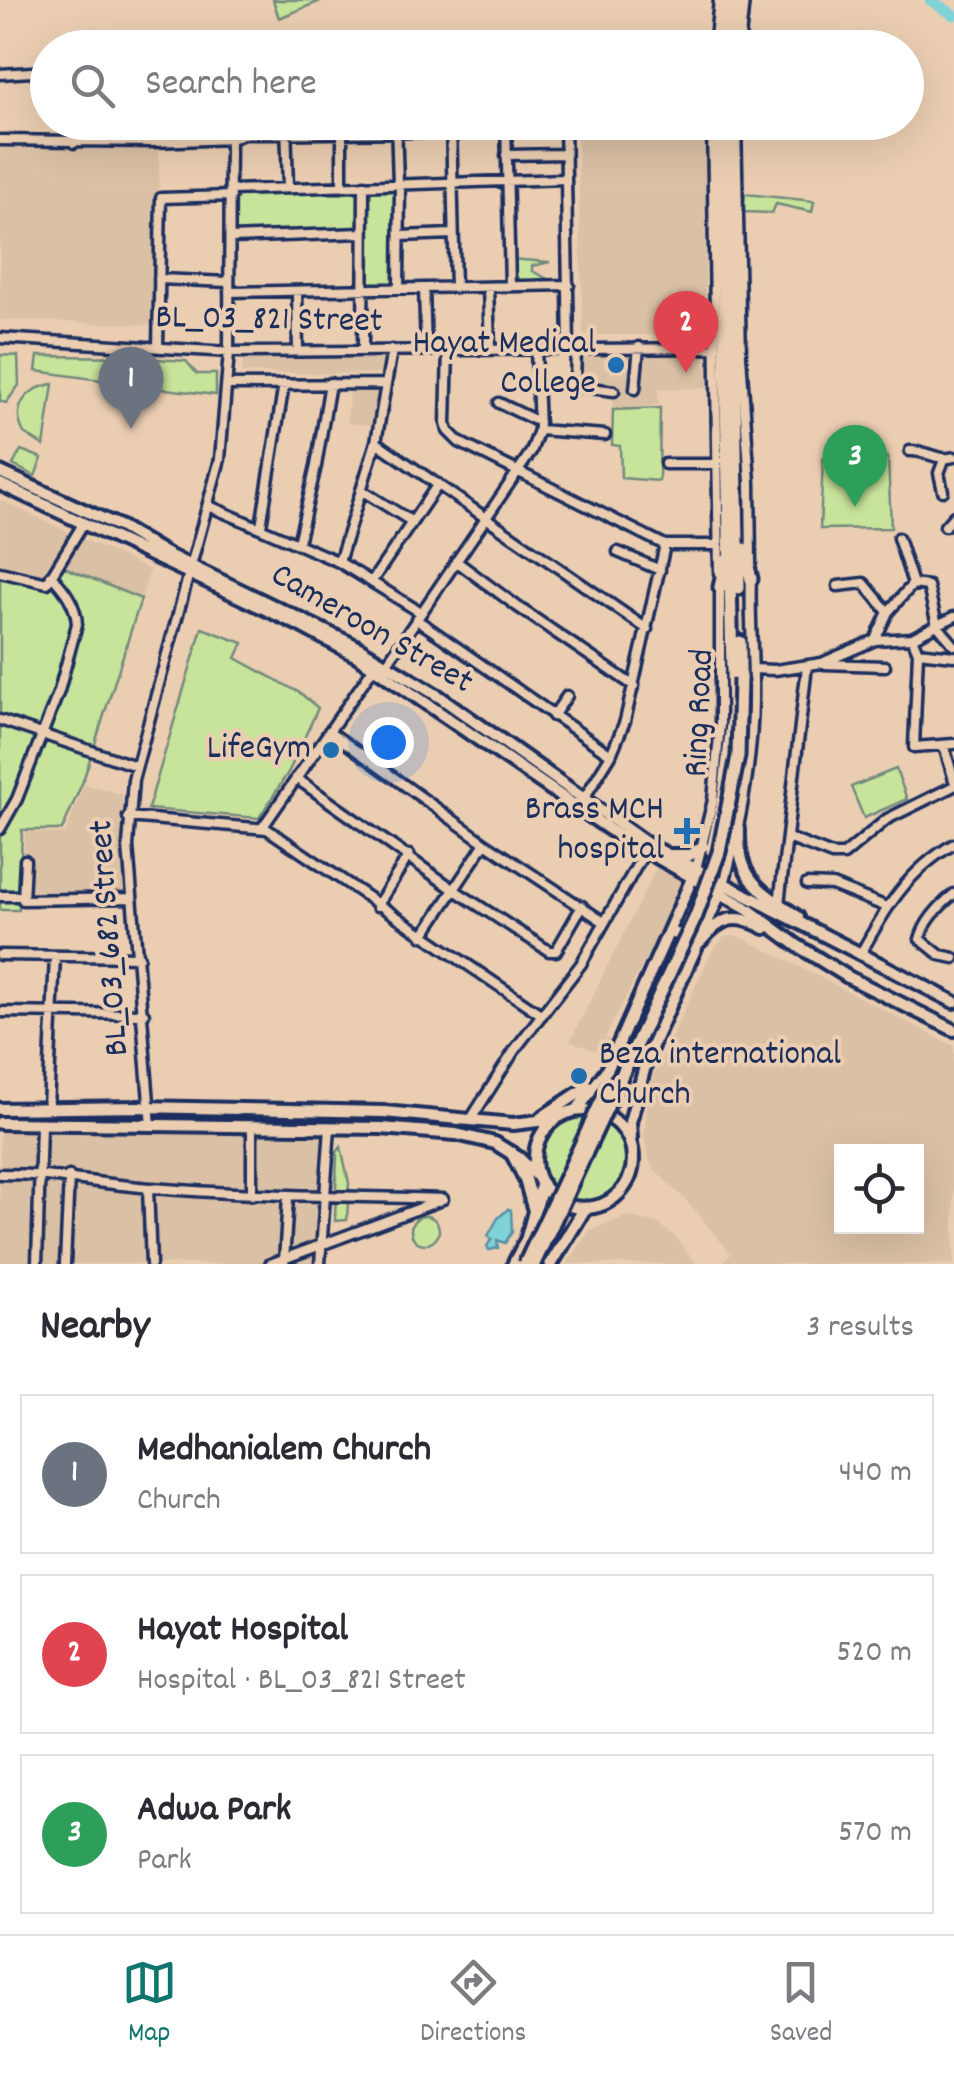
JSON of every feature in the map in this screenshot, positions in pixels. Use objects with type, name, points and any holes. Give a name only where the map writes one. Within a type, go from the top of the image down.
[{"type":"highway","points":[[724,30],[727,0]]},
{"type":"highway","points":[[733,30],[736,0]]},
{"type":"highway","points":[[720,140],[730,590]]},
{"type":"highway","name":"Ring Road","points":[[525,1264],[670,956],[712,851],[732,738],[730,590],[739,525],[732,140]]},
{"type":"highway","points":[[739,525],[751,579]]},
{"type":"highway","name":"Ring Road","points":[[534,1264],[696,916],[720,852],[735,782],[741,726],[730,590]]},
{"type":"highway","points":[[512,1153],[530,1192],[535,1214]]},
{"type":"highway","points":[[514,1264],[535,1214],[540,1181]]},
{"type":"highway","points":[[551,1264],[585,1208]]},
{"type":"main road","name":"Cameroon Street","points":[[0,472],[121,527],[190,570],[436,701],[584,800],[622,832]]},
{"type":"main road","name":"Cameroon Street","points":[[0,484],[82,524],[330,631],[387,663],[646,849],[694,875]]},
{"type":"main road","points":[[739,830],[740,859],[753,884],[813,931]]},
{"type":"main road","points":[[662,852],[684,856],[703,846]]},
{"type":"main road","name":"Cameroon Street","points":[[646,849],[662,852],[694,875]]},
{"type":"main road","points":[[694,875],[954,1002]]},
{"type":"main road","name":"Ring Road","points":[[577,1110],[608,1068],[694,875]]},
{"type":"main road","points":[[722,888],[802,949]]},
{"type":"main road","name":"Ring Road","points":[[632,1144],[630,1122],[640,1078],[722,888]]},
{"type":"main road","points":[[670,932],[701,941],[720,921],[743,918],[954,1030]]},
{"type":"main road","points":[[536,1121],[580,1094],[608,1068]]},
{"type":"main road","points":[[0,1109],[384,1112],[512,1124],[555,1119],[577,1110],[600,1112],[611,1117],[627,1134],[632,1144],[632,1172],[614,1198],[585,1208],[560,1202],[512,1153],[472,1136],[381,1128],[0,1123]]},
{"type":"main road","points":[[540,1181],[535,1152],[555,1119]]},
{"type":"street","points":[[716,30],[719,0]]},
{"type":"street","points":[[741,30],[744,0]]},
{"type":"street","points":[[0,74],[30,72]]},
{"type":"street","points":[[0,140],[205,140]]},
{"type":"street","name":"BL_03_682 Street","points":[[151,1126],[128,817],[136,766],[220,459],[229,352],[231,140]]},
{"type":"street","points":[[286,140],[288,188]]},
{"type":"street","points":[[342,140],[342,187]]},
{"type":"street","points":[[397,140],[400,288]]},
{"type":"street","points":[[451,140],[455,288]]},
{"type":"street","points":[[506,140],[510,286]]},
{"type":"street","points":[[565,140],[575,386],[614,391]]},
{"type":"street","name":"Ring Road","points":[[694,875],[712,800],[730,590],[718,545],[712,140]]},
{"type":"street","name":"Ring Road","points":[[722,888],[739,830],[750,752],[753,669],[750,482],[733,140]]},
{"type":"street","points":[[506,154],[565,154]]},
{"type":"street","points":[[158,347],[162,197],[288,188],[566,179]]},
{"type":"street","points":[[362,351],[364,185]]},
{"type":"street","points":[[231,238],[362,234]]},
{"type":"street","points":[[400,236],[453,234]]},
{"type":"street","points":[[158,279],[297,292],[568,285]]},
{"type":"street","points":[[488,287],[490,348]]},
{"type":"street","points":[[424,288],[426,350]]},
{"type":"street","points":[[297,292],[298,351]]},
{"type":"street","name":"BL_03_821 Street","points":[[0,338],[229,352],[716,348]]},
{"type":"street","points":[[635,390],[640,347]]},
{"type":"street","points":[[387,663],[519,470],[539,426],[536,348]]},
{"type":"street","points":[[339,562],[376,442],[392,350]]},
{"type":"street","points":[[448,350],[445,416],[448,431],[458,442],[665,546],[718,545]]},
{"type":"street","points":[[261,526],[284,384]]},
{"type":"street","points":[[298,543],[330,384]]},
{"type":"street","points":[[226,385],[386,384]]},
{"type":"street","points":[[500,403],[539,426],[606,436]]},
{"type":"street","points":[[376,442],[647,629]]},
{"type":"street","points":[[910,452],[923,451],[944,460],[954,457]]},
{"type":"street","points":[[943,491],[939,473],[944,460]]},
{"type":"street","points":[[664,464],[716,464]]},
{"type":"street","points":[[372,581],[438,484]]},
{"type":"street","points":[[360,490],[411,521]]},
{"type":"street","points":[[209,506],[298,543],[372,581],[612,756]]},
{"type":"street","points":[[945,526],[954,516]]},
{"type":"street","points":[[0,572],[46,582],[82,524]]},
{"type":"street","points":[[898,538],[913,584]]},
{"type":"street","points":[[584,800],[612,756],[634,686],[665,546]]},
{"type":"street","points":[[618,552],[660,570]]},
{"type":"street","points":[[456,561],[634,686]]},
{"type":"street","points":[[0,829],[17,799],[59,691],[77,624],[67,594],[51,575]]},
{"type":"street","points":[[838,586],[864,584],[888,612]]},
{"type":"street","points":[[875,640],[888,612],[913,584]]},
{"type":"street","points":[[913,584],[928,586],[937,625],[954,645]]},
{"type":"street","points":[[822,664],[875,640],[912,638],[954,617]]},
{"type":"street","points":[[788,838],[844,856],[887,819],[954,783],[949,745],[914,747],[918,652],[912,638]]},
{"type":"street","points":[[918,652],[954,656]]},
{"type":"street","points":[[753,669],[822,664],[885,666]]},
{"type":"street","points":[[779,904],[807,666]]},
{"type":"street","points":[[262,828],[374,667]]},
{"type":"street","points":[[554,716],[567,696]]},
{"type":"street","points":[[0,720],[136,766]]},
{"type":"street","points":[[329,731],[604,922]]},
{"type":"street","points":[[296,778],[456,891],[552,952],[582,906]]},
{"type":"street","points":[[128,817],[262,828],[542,1015]]},
{"type":"street","points":[[423,936],[485,842]]},
{"type":"street","points":[[860,955],[887,907],[917,870],[954,844]]},
{"type":"street","points":[[471,1119],[516,1048],[581,964],[646,849]]},
{"type":"street","points":[[377,906],[409,856]]},
{"type":"street","points":[[25,860],[22,900],[132,898]]},
{"type":"street","points":[[808,884],[832,885],[887,907]]},
{"type":"street","points":[[954,894],[942,903],[920,940],[940,955],[954,958]]},
{"type":"street","points":[[0,896],[23,896]]},
{"type":"street","points":[[0,955],[139,958]]},
{"type":"street","points":[[48,1108],[55,956]]},
{"type":"street","points":[[0,1012],[144,1014]]},
{"type":"street","points":[[37,1264],[41,1124]]},
{"type":"street","points":[[252,1127],[252,1195]]},
{"type":"street","points":[[320,1264],[330,1128]]},
{"type":"street","points":[[0,1174],[69,1176],[148,1188],[443,1199]]},
{"type":"street","points":[[65,1264],[69,1176]]},
{"type":"street","points":[[148,1188],[151,1264]]},
{"type":"street","points":[[252,1195],[326,1198]]},
{"type":"street","points":[[252,1195],[443,1199]]},
{"type":"street","points":[[284,1264],[288,1197]]},
{"type":"street","points":[[270,1264],[443,1199]]},
{"type":"shaded area","points":[[577,140],[706,140],[705,335],[583,335]]},
{"type":"shaded area","points":[[0,145],[159,150],[158,325],[0,320]]},
{"type":"shaded area","points":[[579,351],[705,352],[708,388],[658,389],[658,405],[613,410],[613,391],[575,386]]},
{"type":"shaded area","points":[[243,352],[386,354],[385,374],[242,373]]},
{"type":"shaded area","points":[[350,387],[383,390],[379,426],[347,423]]},
{"type":"shaded area","points":[[0,500],[150,570],[141,599],[60,565],[50,585],[0,566]]},
{"type":"shaded area","points":[[84,784],[122,794],[125,900],[23,898],[25,832],[65,834]]},
{"type":"shaded area","points":[[657,867],[684,884],[605,1038],[614,1042],[607,1055],[570,1041]]},
{"type":"shaded area","points":[[724,937],[741,937],[954,1046],[954,1264],[720,1264],[731,1254],[651,1166],[644,1137],[649,1085],[712,951]]},
{"type":"shaded area","points":[[0,1125],[326,1129],[321,1264],[0,1264]]},
{"type":"shaded area","points":[[628,1216],[658,1223],[697,1264],[567,1264],[590,1230]]},
{"type":"green space","points":[[273,0],[323,0],[279,18]]},
{"type":"green space","points":[[399,183],[402,288],[365,291],[365,233],[233,238],[233,189]]},
{"type":"green space","points":[[745,194],[814,201],[812,212],[776,204],[772,213],[743,212]]},
{"type":"green space","points":[[509,259],[550,262],[532,266],[532,271],[550,280],[519,281]]},
{"type":"green space","points":[[0,355],[18,356],[19,385],[6,403],[0,401]]},
{"type":"green space","points":[[38,356],[145,357],[144,386],[36,371]]},
{"type":"green space","points":[[156,359],[186,361],[197,374],[216,374],[216,395],[157,388]]},
{"type":"green space","points":[[53,384],[44,446],[24,433],[20,407],[29,394]]},
{"type":"green space","points":[[660,408],[659,481],[621,478],[620,446],[612,445],[613,410]]},
{"type":"green space","points":[[21,450],[42,458],[35,476],[13,465]]},
{"type":"green space","points":[[888,457],[891,528],[820,529],[823,459]]},
{"type":"green space","points":[[59,565],[141,599],[83,781],[62,830],[22,830],[19,910],[0,910],[0,566],[49,585]]},
{"type":"green space","points":[[202,628],[243,643],[236,658],[300,693],[318,708],[289,771],[259,818],[148,809]]},
{"type":"green space","points":[[896,769],[907,799],[864,818],[851,787]]},
{"type":"green space","points":[[584,1118],[600,1121],[614,1130],[623,1144],[623,1176],[614,1190],[600,1199],[584,1202],[568,1199],[554,1190],[545,1176],[542,1160],[545,1144],[554,1130],[568,1121]]},
{"type":"green space","points":[[341,1147],[349,1183],[347,1220],[335,1221],[337,1152]]},
{"type":"green space","points":[[425,1216],[435,1220],[439,1230],[435,1240],[425,1244],[415,1240],[411,1230],[415,1220]]},
{"type":"water","points":[[508,1209],[512,1232],[505,1243],[497,1240],[498,1248],[489,1250],[492,1239],[488,1236]]},
{"type":"waterway","points":[[930,0],[954,15]]},
{"type":"place","name":"Hayat Medical College","points":[[616,365]]},
{"type":"place","name":"Hayat Hospital","points":[[686,373]]},
{"type":"place","name":"Medhanialem Church","points":[[131,429]]},
{"type":"place","name":"Adwa Park","points":[[855,507]]},
{"type":"place","name":"LifeGym","points":[[331,750]]},
{"type":"place","name":"Brass MCH hospital","points":[[687,831]]},
{"type":"place","name":"Beza international Church","points":[[579,1076]]}]
